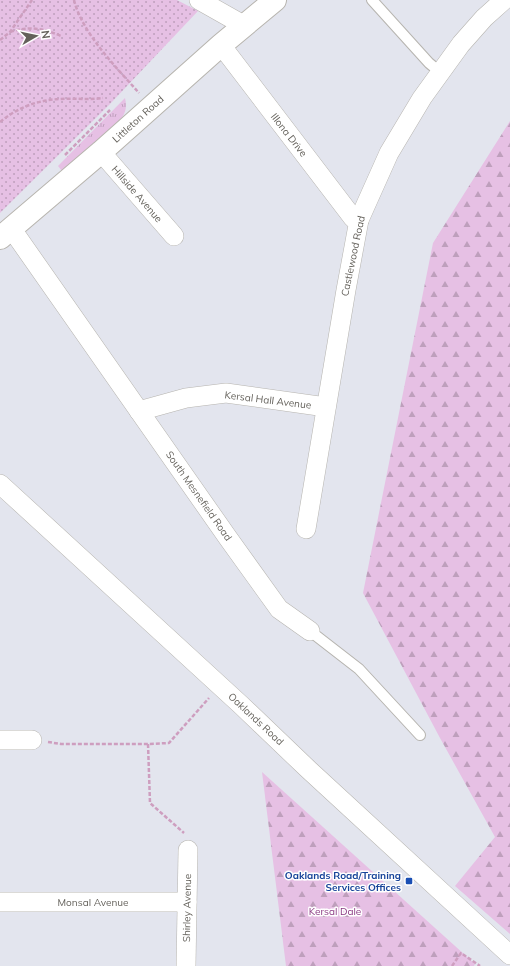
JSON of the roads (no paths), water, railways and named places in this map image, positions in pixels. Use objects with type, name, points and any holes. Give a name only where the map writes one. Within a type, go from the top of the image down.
[{"type":"street","points":[[199,0],[245,26]]},
{"type":"street","name":"Littleton Road","points":[[6,233],[101,152],[221,45],[275,0]]},
{"type":"street","name":"Castlewood Road","points":[[306,529],[359,220],[375,182],[392,148],[422,98],[440,72],[484,18],[504,0]]},
{"type":"street","name":"Illona Drive","points":[[221,45],[353,218],[359,220]]},
{"type":"street","name":"Hillside Avenue","points":[[101,152],[174,236]]},
{"type":"street","name":"South Mesnefield Road","points":[[6,233],[139,411],[279,609],[310,630]]},
{"type":"street","name":"Kersal Hall Avenue","points":[[139,411],[186,398],[226,393],[326,407]]},
{"type":"street","name":"Oaklands Road","points":[[0,484],[220,685],[309,770],[510,955]]},
{"type":"street","points":[[0,740],[32,740]]},
{"type":"street","name":"Shirley Avenue","points":[[186,966],[188,850]]},
{"type":"street","name":"Monsal Avenue","points":[[0,902],[187,902]]},
{"type":"lane","points":[[372,0],[429,63],[440,72]]},
{"type":"lane","name":"South Mesnefield Road","points":[[310,630],[359,669],[420,735]]},
{"type":"place","name":"Oaklands Road/Training Services Offices","points":[[409,881]]},
{"type":"park label","name":"Kersal Dale","points":[[335,911]]}]
